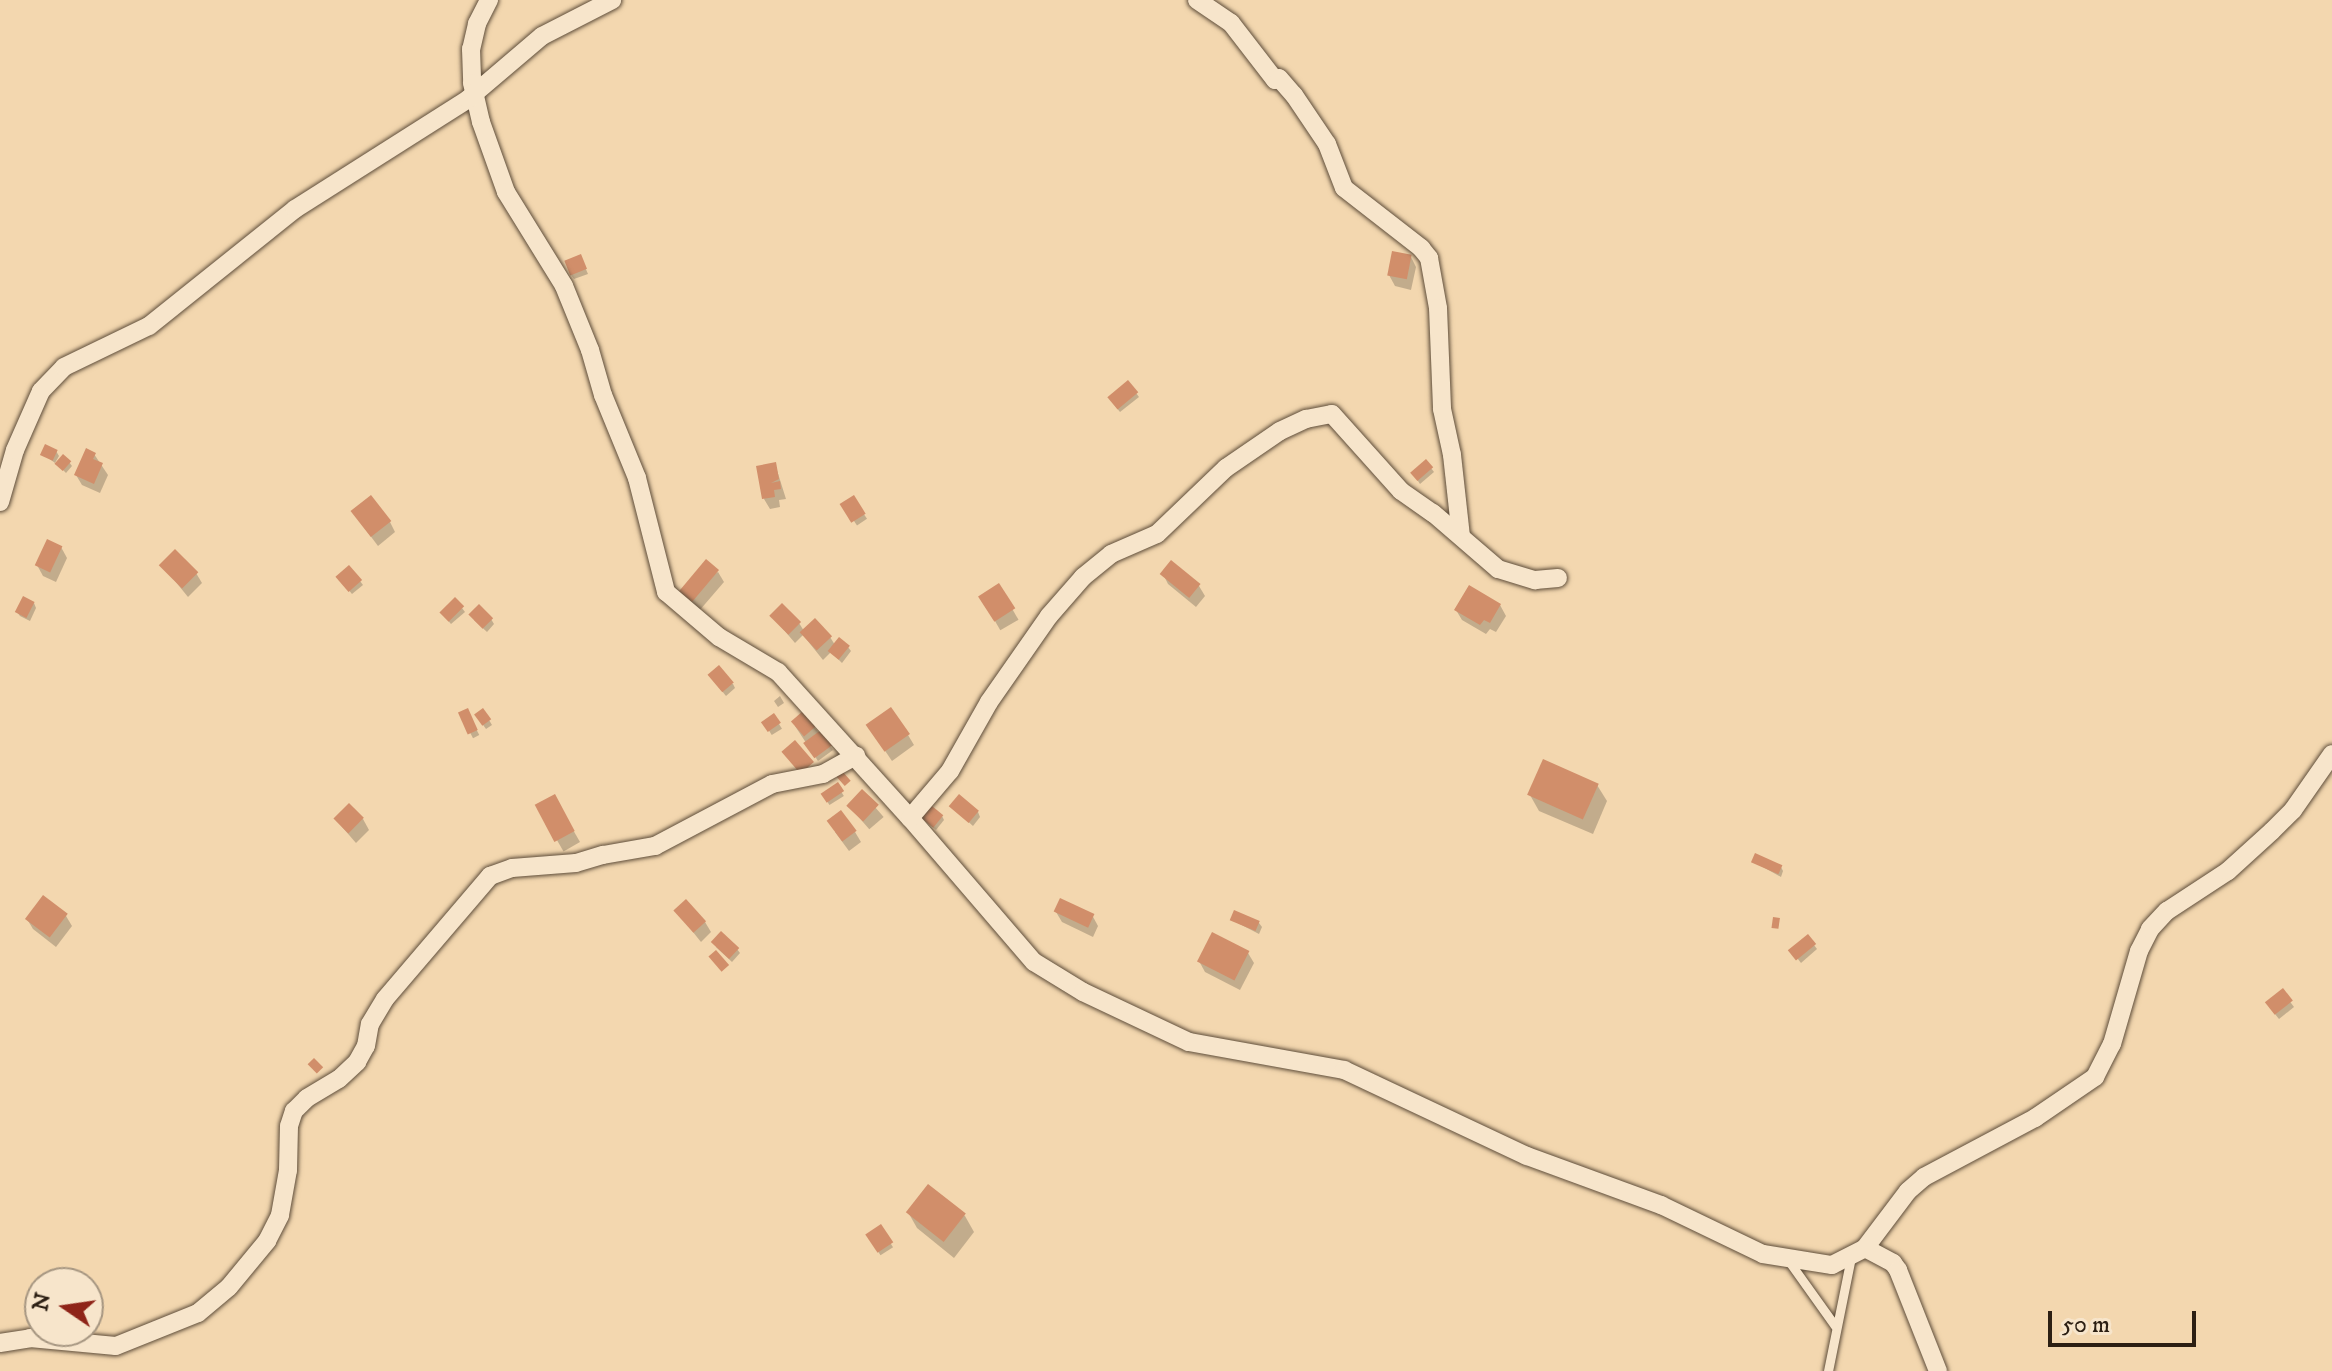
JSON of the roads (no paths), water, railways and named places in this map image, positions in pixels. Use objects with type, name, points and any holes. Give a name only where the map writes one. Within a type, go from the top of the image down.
[{"type":"street","points":[[489,0],[477,24],[471,49],[472,83],[481,122],[506,192],[564,286],[590,350],[603,395],[637,478],[666,592],[719,637],[778,672],[856,756],[1034,962],[1107,1005],[1189,1042],[1344,1070],[1527,1156],[1661,1205],[1763,1254],[1832,1265],[1858,1253],[1908,1191],[1924,1177],[2035,1118],[2095,1077],[2112,1044],[2139,951],[2150,929],[2167,911],[2228,871],[2272,831],[2293,810],[2332,754]]},
{"type":"street","points":[[0,502],[18,442],[41,391],[53,376],[64,367],[149,326],[295,209],[476,93],[542,36],[612,0]]},
{"type":"street","points":[[1197,0],[1231,23],[1275,80],[1279,78],[1294,95],[1327,144],[1344,188],[1421,248],[1429,258],[1438,308],[1442,409],[1452,455],[1461,536]]},
{"type":"street","points":[[910,818],[950,771],[989,702],[1049,616],[1083,577],[1111,554],[1157,534],[1226,468],[1280,431],[1315,416],[1332,414],[1401,491],[1461,536],[1498,569],[1535,580],[1558,578]]},
{"type":"street","points":[[0,1343],[30,1338],[116,1346],[198,1313],[229,1287],[267,1241],[280,1215],[288,1170],[289,1126],[294,1111],[357,1062],[366,1046],[370,1024],[385,999],[490,876],[512,868],[576,863],[614,852],[655,846],[772,784],[823,774],[856,756]]},
{"type":"street","points":[[1858,1253],[1893,1263],[1898,1270],[1938,1371]]},
{"type":"lane","points":[[1828,1371],[1835,1326],[1858,1253]]},
{"type":"lane","points":[[1787,1259],[1835,1326]]}]
